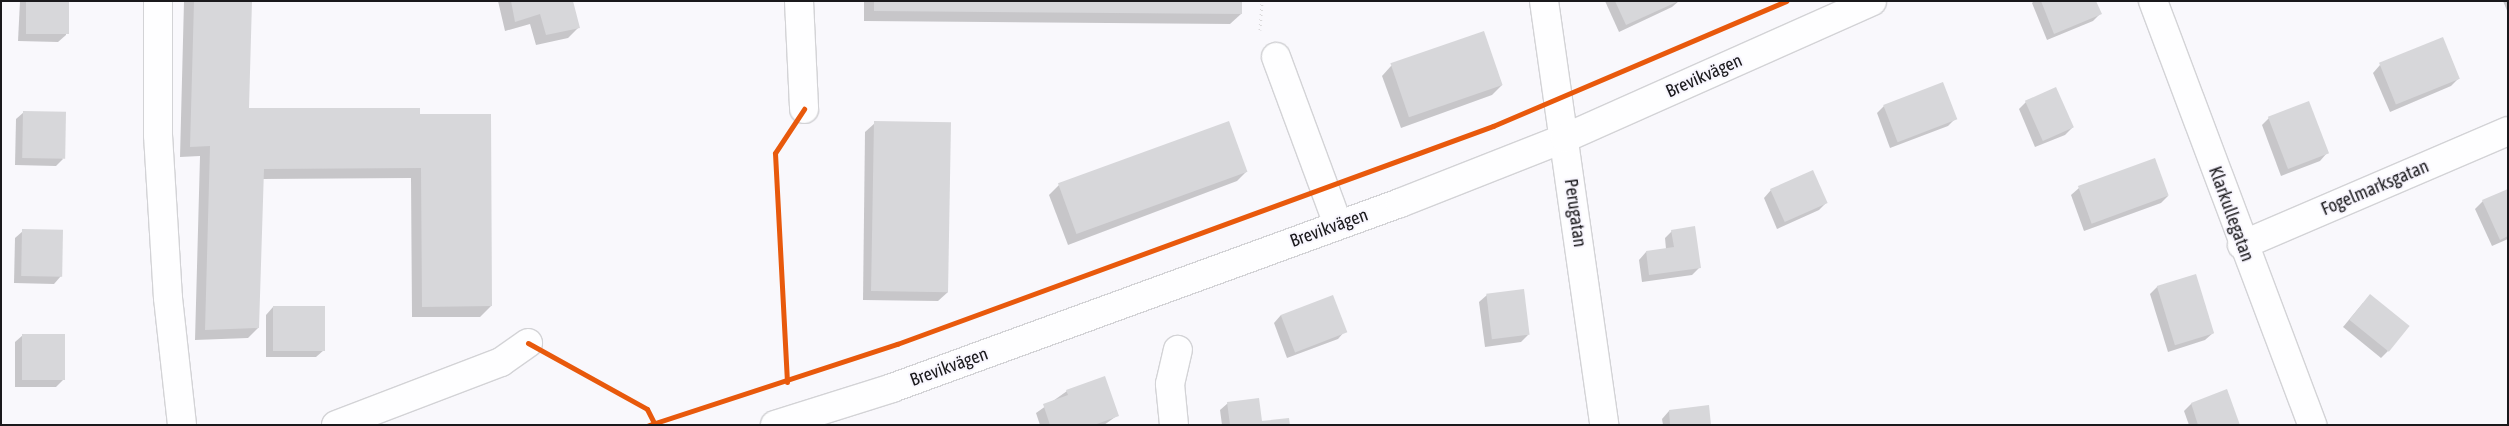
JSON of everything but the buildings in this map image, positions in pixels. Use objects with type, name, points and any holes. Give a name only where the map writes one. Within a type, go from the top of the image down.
[{"type":"street","points":[[158,1],[159,144],[168,298],[182,425]]},
{"type":"street","points":[[799,1],[804,109]]},
{"type":"street","name":"Perugatan","points":[[1544,1],[1565,138],[1604,425]]},
{"type":"street","name":"Brevikvägen","points":[[775,425],[892,388],[1338,225],[1565,138],[1872,1]]},
{"type":"street","name":"Klarkullegatan","points":[[2153,1],[2242,245],[2312,425]]},
{"type":"street","points":[[1276,57],[1338,225]]},
{"type":"street","name":"Fogelmarksgatan","points":[[2242,245],[2508,131]]},
{"type":"street","points":[[336,425],[501,362],[528,343]]},
{"type":"street","points":[[1174,425],[1170,384],[1178,350]]},
{"type":"cycle path","points":[[649,425],[897,344],[1493,126],[1786,1]]},
{"type":"cycle path","points":[[787,382],[775,153],[804,109]]},
{"type":"cycle path","points":[[528,343],[647,409],[655,425]]}]
